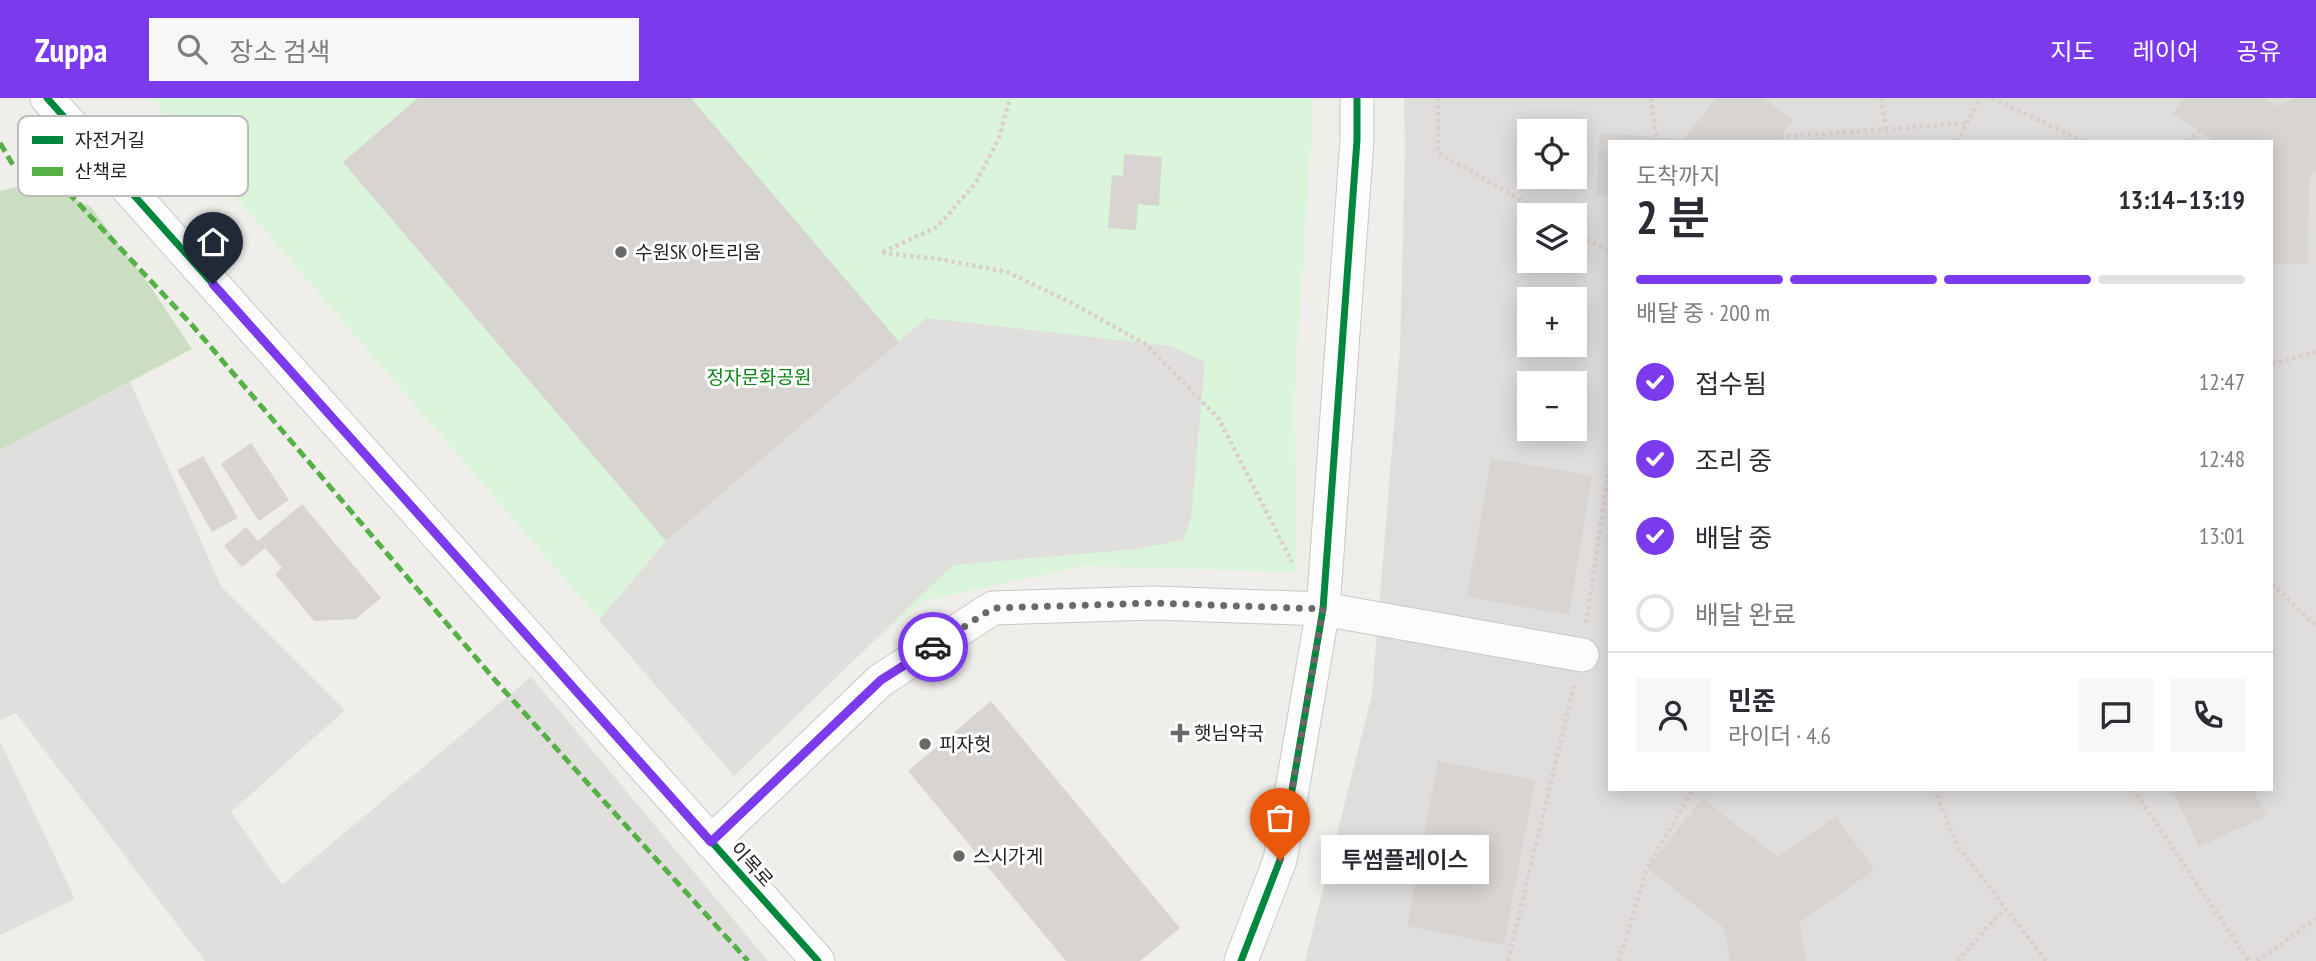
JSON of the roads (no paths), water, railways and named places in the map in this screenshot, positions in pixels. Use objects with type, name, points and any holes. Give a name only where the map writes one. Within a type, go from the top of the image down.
[{"type":"street","name":"이목로","points":[[47,98],[63,116]]},
{"type":"street","points":[[1241,961],[1280,860],[1323,609],[1357,140],[1357,98]]},
{"type":"street","name":"이목로","points":[[134,196],[818,961]]},
{"type":"street","points":[[711,842],[881,680],[993,608],[1155,603],[1323,609],[1582,655]]},
{"type":"place","name":"수원SK 아트리움","points":[[621,252]]},
{"type":"place","name":"햇님약국","points":[[1180,733]]},
{"type":"place","name":"피자헛","points":[[925,744]]},
{"type":"place","name":"스시가게","points":[[959,856]]},
{"type":"place","name":"투썸플레이스","points":[[1280,860]]},
{"type":"park label","name":"정자문화공원","points":[[759,377]]}]
